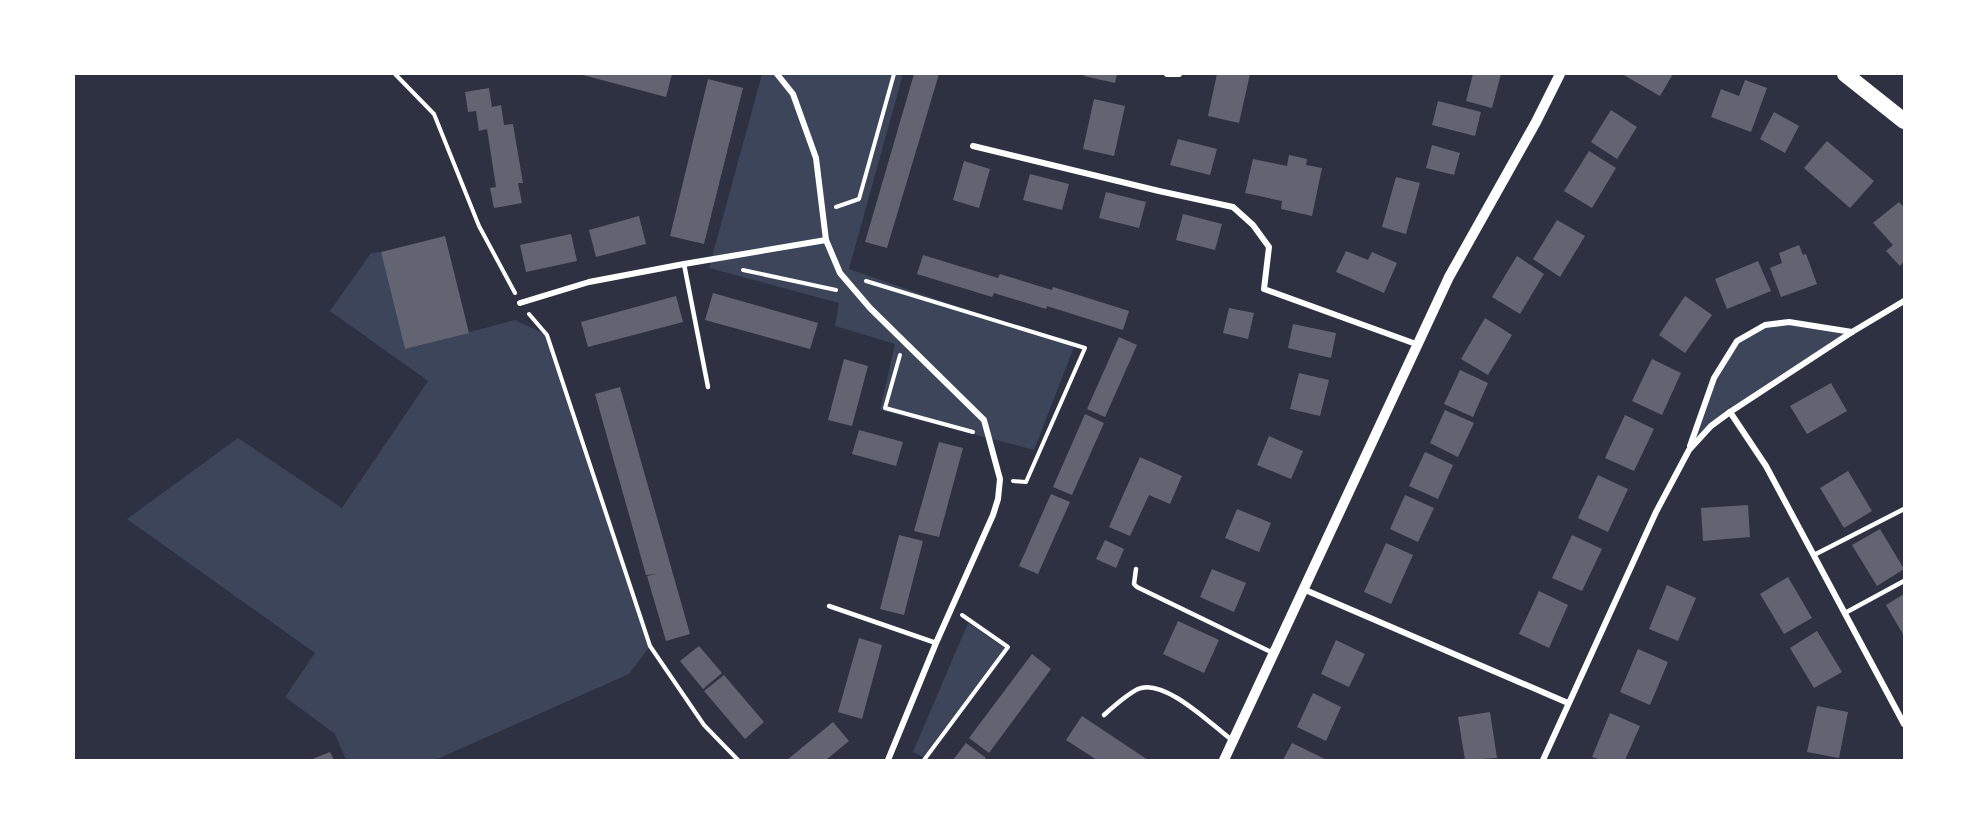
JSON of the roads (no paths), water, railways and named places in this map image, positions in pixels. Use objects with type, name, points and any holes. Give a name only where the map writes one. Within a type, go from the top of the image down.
[{"type":"highway","points":[[1845,74],[1905,121]]},
{"type":"street","points":[[777,74],[793,94],[816,158],[826,240],[840,273],[904,341],[984,420],[1000,479],[993,515],[936,643],[888,760]]},
{"type":"street","points":[[1167,74],[1179,74]]},
{"type":"street","points":[[1224,760],[1416,344],[1449,277],[1536,122],[1560,74]]},
{"type":"street","points":[[973,147],[1233,207],[1253,225],[1269,247],[1264,288],[1416,344]]},
{"type":"street","points":[[520,303],[589,282],[826,240]]},
{"type":"street","points":[[1689,450],[1712,426],[1730,412],[1852,332],[1905,301]]},
{"type":"street","points":[[1543,760],[1656,512],[1689,450],[1714,378],[1737,341],[1765,325],[1789,322],[1852,332]]},
{"type":"street","points":[[1730,412],[1766,466],[1905,724]]},
{"type":"street","points":[[1303,589],[1568,703]]},
{"type":"lane","points":[[684,264],[708,387]]},
{"type":"lane","points":[[1814,555],[1905,509]]},
{"type":"lane","points":[[1136,569],[1134,584],[1137,587],[1273,653]]},
{"type":"lane","points":[[1845,613],[1905,581]]},
{"type":"lane","points":[[829,606],[936,643]]},
{"type":"lane","points":[[1104,715],[1138,689],[1155,688],[1182,701],[1233,741]]}]
